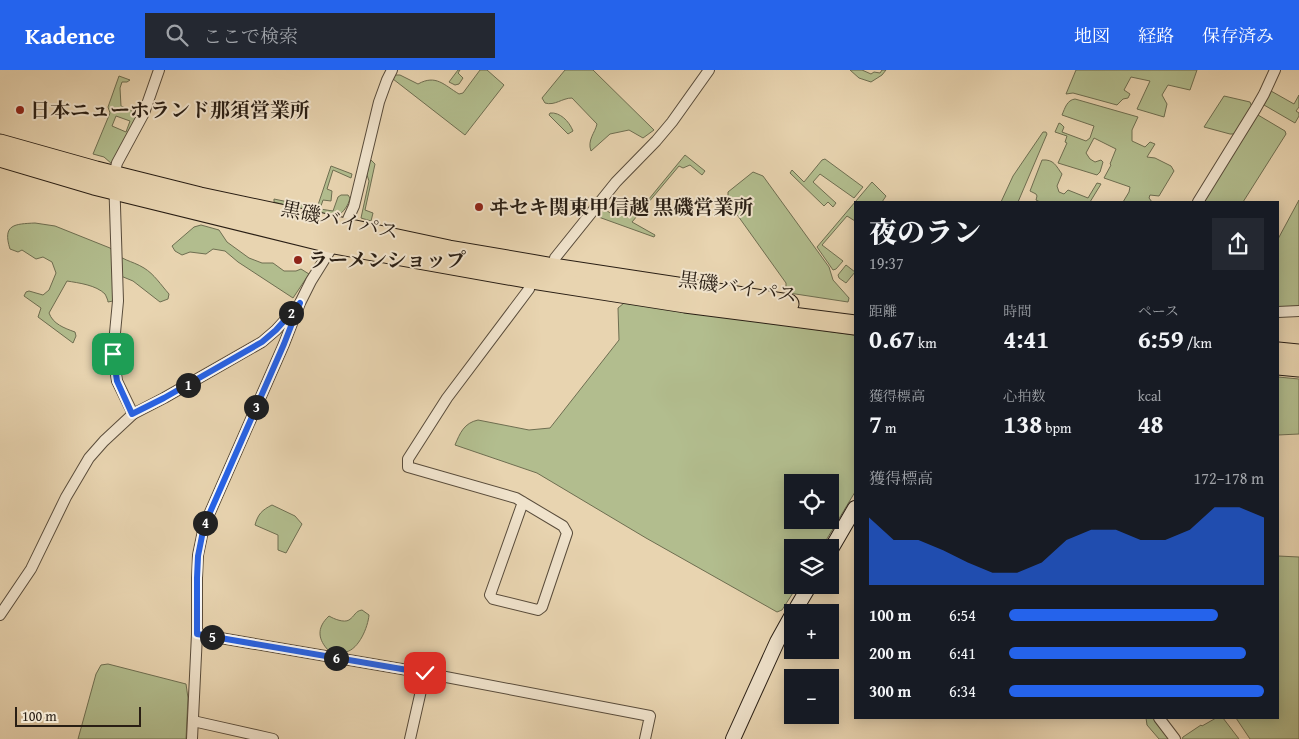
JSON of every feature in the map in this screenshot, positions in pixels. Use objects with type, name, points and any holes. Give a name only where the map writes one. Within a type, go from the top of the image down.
[{"type":"highway","name":"黒磯バイパス","points":[[0,144],[115,183],[200,197],[449,250],[554,268],[854,313]]},
{"type":"highway","name":"黒磯バイパス","points":[[0,157],[115,183],[334,244],[531,279],[685,303],[854,325]]},
{"type":"highway","points":[[1279,352],[1299,354]]},
{"type":"highway","points":[[1279,366],[1299,367]]},
{"type":"street","points":[[132,414],[117,381],[113,354],[118,301],[115,183],[117,163],[144,113],[159,70]]},
{"type":"street","points":[[192,739],[197,634],[198,556],[204,526],[284,344],[300,303],[311,281],[344,228],[354,206],[379,102],[392,70]]},
{"type":"street","points":[[554,268],[556,258],[616,182],[672,122],[709,70]]},
{"type":"street","points":[[1199,201],[1256,108],[1275,70]]},
{"type":"street","points":[[523,502],[490,595],[492,599],[538,610],[542,607],[567,533],[564,526],[523,502],[516,498],[408,467],[408,459],[447,398],[529,289],[531,279]]},
{"type":"street","points":[[0,615],[31,569],[66,497],[90,458],[104,441],[132,414],[181,389],[262,342],[276,330],[300,303]]},
{"type":"street","points":[[1279,312],[1299,311]]},
{"type":"street","points":[[837,539],[854,510]]},
{"type":"street","points":[[733,739],[784,630]]},
{"type":"street","points":[[197,634],[425,673],[650,716],[645,739]]},
{"type":"street","points":[[410,739],[425,673]]},
{"type":"street","points":[[1161,719],[1175,739]]},
{"type":"street","points":[[193,722],[274,739]]},
{"type":"green space","points":[[460,70],[458,73],[463,78],[459,84],[455,85],[449,82]]},
{"type":"green space","points":[[480,70],[487,70],[504,85],[465,135],[393,79],[395,75],[400,75],[418,84],[424,81],[435,80],[459,94],[463,93]]},
{"type":"green space","points":[[565,70],[593,70],[654,130],[643,138],[629,130],[610,134],[591,151],[591,140],[597,124],[572,98],[549,104],[545,103],[542,98]]},
{"type":"green space","points":[[850,70],[862,70],[871,74],[886,70],[871,82],[859,78]]},
{"type":"green space","points":[[1076,70],[1197,70],[1190,90],[1168,85],[1162,95],[1167,104],[1164,117],[1137,109],[1150,81],[1131,77],[1124,90],[1130,94],[1128,98],[1123,99],[1117,105],[1073,93],[1066,94]]},
{"type":"green space","points":[[119,76],[130,80],[122,82],[120,88],[121,106],[138,117],[112,164],[104,157],[93,154],[110,113],[108,107]],"holes":[[[116,116],[130,121],[126,132],[112,126]]]},
{"type":"green space","points":[[1271,91],[1294,104],[1299,95],[1299,107],[1296,111],[1299,113],[1299,116],[1295,123],[1264,105]]},
{"type":"green space","points":[[1224,96],[1250,102],[1252,107],[1234,134],[1204,127]]},
{"type":"green space","points":[[1075,99],[1138,117],[1132,130],[1132,141],[1145,147],[1150,142],[1155,144],[1147,157],[1155,158],[1171,166],[1174,171],[1159,196],[1150,195],[1149,198],[1151,201],[1124,201],[1130,187],[1104,178],[1116,149],[1094,138],[1086,153],[1095,162],[1101,160],[1103,162],[1097,175],[1058,163],[1067,143],[1065,142],[1067,136],[1055,132],[1059,123],[1064,127],[1062,132],[1086,141],[1090,138],[1094,126],[1062,115],[1065,107]]},
{"type":"green space","points":[[550,113],[564,118],[573,131],[568,134],[549,115]]},
{"type":"green space","points":[[1255,115],[1285,131],[1286,134],[1244,201],[1202,201]]},
{"type":"green space","points":[[1043,132],[1046,132],[1047,134],[1018,201],[1001,201],[1013,176]]},
{"type":"green space","points":[[685,155],[705,171],[702,175],[690,165],[683,168],[679,166],[632,222],[655,235],[654,237],[593,215],[600,206],[616,217],[619,214],[627,217],[632,214],[635,216]]},
{"type":"green space","points":[[370,159],[375,164],[365,210],[373,213],[371,221],[361,218],[369,181],[367,175]]},
{"type":"green space","points":[[825,159],[863,187],[854,198],[820,174],[813,182],[836,203],[833,207],[828,202],[824,206],[790,173],[792,170],[804,182],[822,160]]},
{"type":"green space","points":[[1042,160],[1052,162],[1062,174],[1057,186],[1059,192],[1064,194],[1068,190],[1088,198],[1097,183],[1101,184],[1091,201],[1038,201],[1036,200],[1036,194],[1030,191]]},
{"type":"green space","points":[[331,166],[352,174],[351,178],[333,170],[327,189],[332,191],[331,201],[323,200],[320,209],[333,211],[338,197],[348,195],[350,198],[348,203],[338,216],[333,217],[274,202],[274,199],[317,208]]},
{"type":"green space","points":[[753,172],[763,176],[829,267],[833,280],[849,298],[848,302],[786,291],[786,283],[728,202],[728,192]]},
{"type":"green space","points":[[872,182],[886,196],[883,201],[856,201]]},
{"type":"green space","points":[[1299,200],[1299,306],[1279,307],[1279,237]]},
{"type":"green space","points":[[854,203],[854,220],[847,216],[822,245],[843,261],[836,269],[833,270],[817,247]]},
{"type":"green space","points":[[35,223],[55,226],[110,248],[126,260],[139,265],[151,273],[169,294],[168,299],[160,302],[133,281],[116,274],[113,301],[108,302],[105,294],[97,288],[67,281],[49,313],[56,323],[75,332],[76,336],[73,343],[38,317],[41,308],[24,296],[29,291],[43,295],[49,290],[56,273],[52,262],[43,257],[36,259],[22,250],[18,252],[10,249],[8,241],[9,230],[16,225]]},
{"type":"green space","points":[[201,225],[219,230],[227,242],[249,258],[262,263],[273,263],[284,271],[301,269],[309,274],[293,298],[238,262],[225,251],[213,249],[206,254],[190,252],[182,255],[175,251],[172,246],[194,227]]},
{"type":"green space","points":[[846,265],[854,271],[846,283],[838,275]]},
{"type":"green space","points":[[624,303],[854,335],[854,494],[839,519],[839,474],[784,474],[784,529],[833,529],[827,539],[784,539],[784,594],[792,594],[784,604],[782,610],[777,612],[646,538],[537,473],[455,445],[466,426],[478,420],[529,430],[550,428],[619,340],[618,308]]},
{"type":"green space","points":[[1279,377],[1299,379],[1299,434],[1279,435]]},
{"type":"green space","points":[[272,505],[295,516],[302,524],[286,553],[278,550],[278,535],[255,525],[261,513]]},
{"type":"green space","points":[[1279,556],[1299,557],[1299,739],[1250,739],[1237,719],[1279,719]]},
{"type":"green space","points":[[362,610],[369,615],[365,631],[355,647],[344,653],[329,651],[325,647],[320,634],[320,629],[325,620],[329,616],[347,621],[358,611]]},
{"type":"green space","points":[[108,664],[186,684],[188,698],[186,739],[78,739],[96,674],[101,665]]},
{"type":"green space","points":[[1146,719],[1158,719],[1172,739],[1159,739],[1147,725]]},
{"type":"green space","points":[[1214,719],[1224,719],[1239,739],[1182,739]]},
{"type":"place","name":"日本ニューホランド那須営業所","points":[[20,110]]},
{"type":"place","name":"ヰセキ関東甲信越 黒磯営業所","points":[[479,207]]},
{"type":"place","name":"ラーメンショップ","points":[[298,260]]},
{"type":"route","points":[[113,354],[117,381],[132,414],[164,398],[262,342],[276,330],[300,303],[284,344],[204,526],[198,556],[197,634],[425,673]]}]
